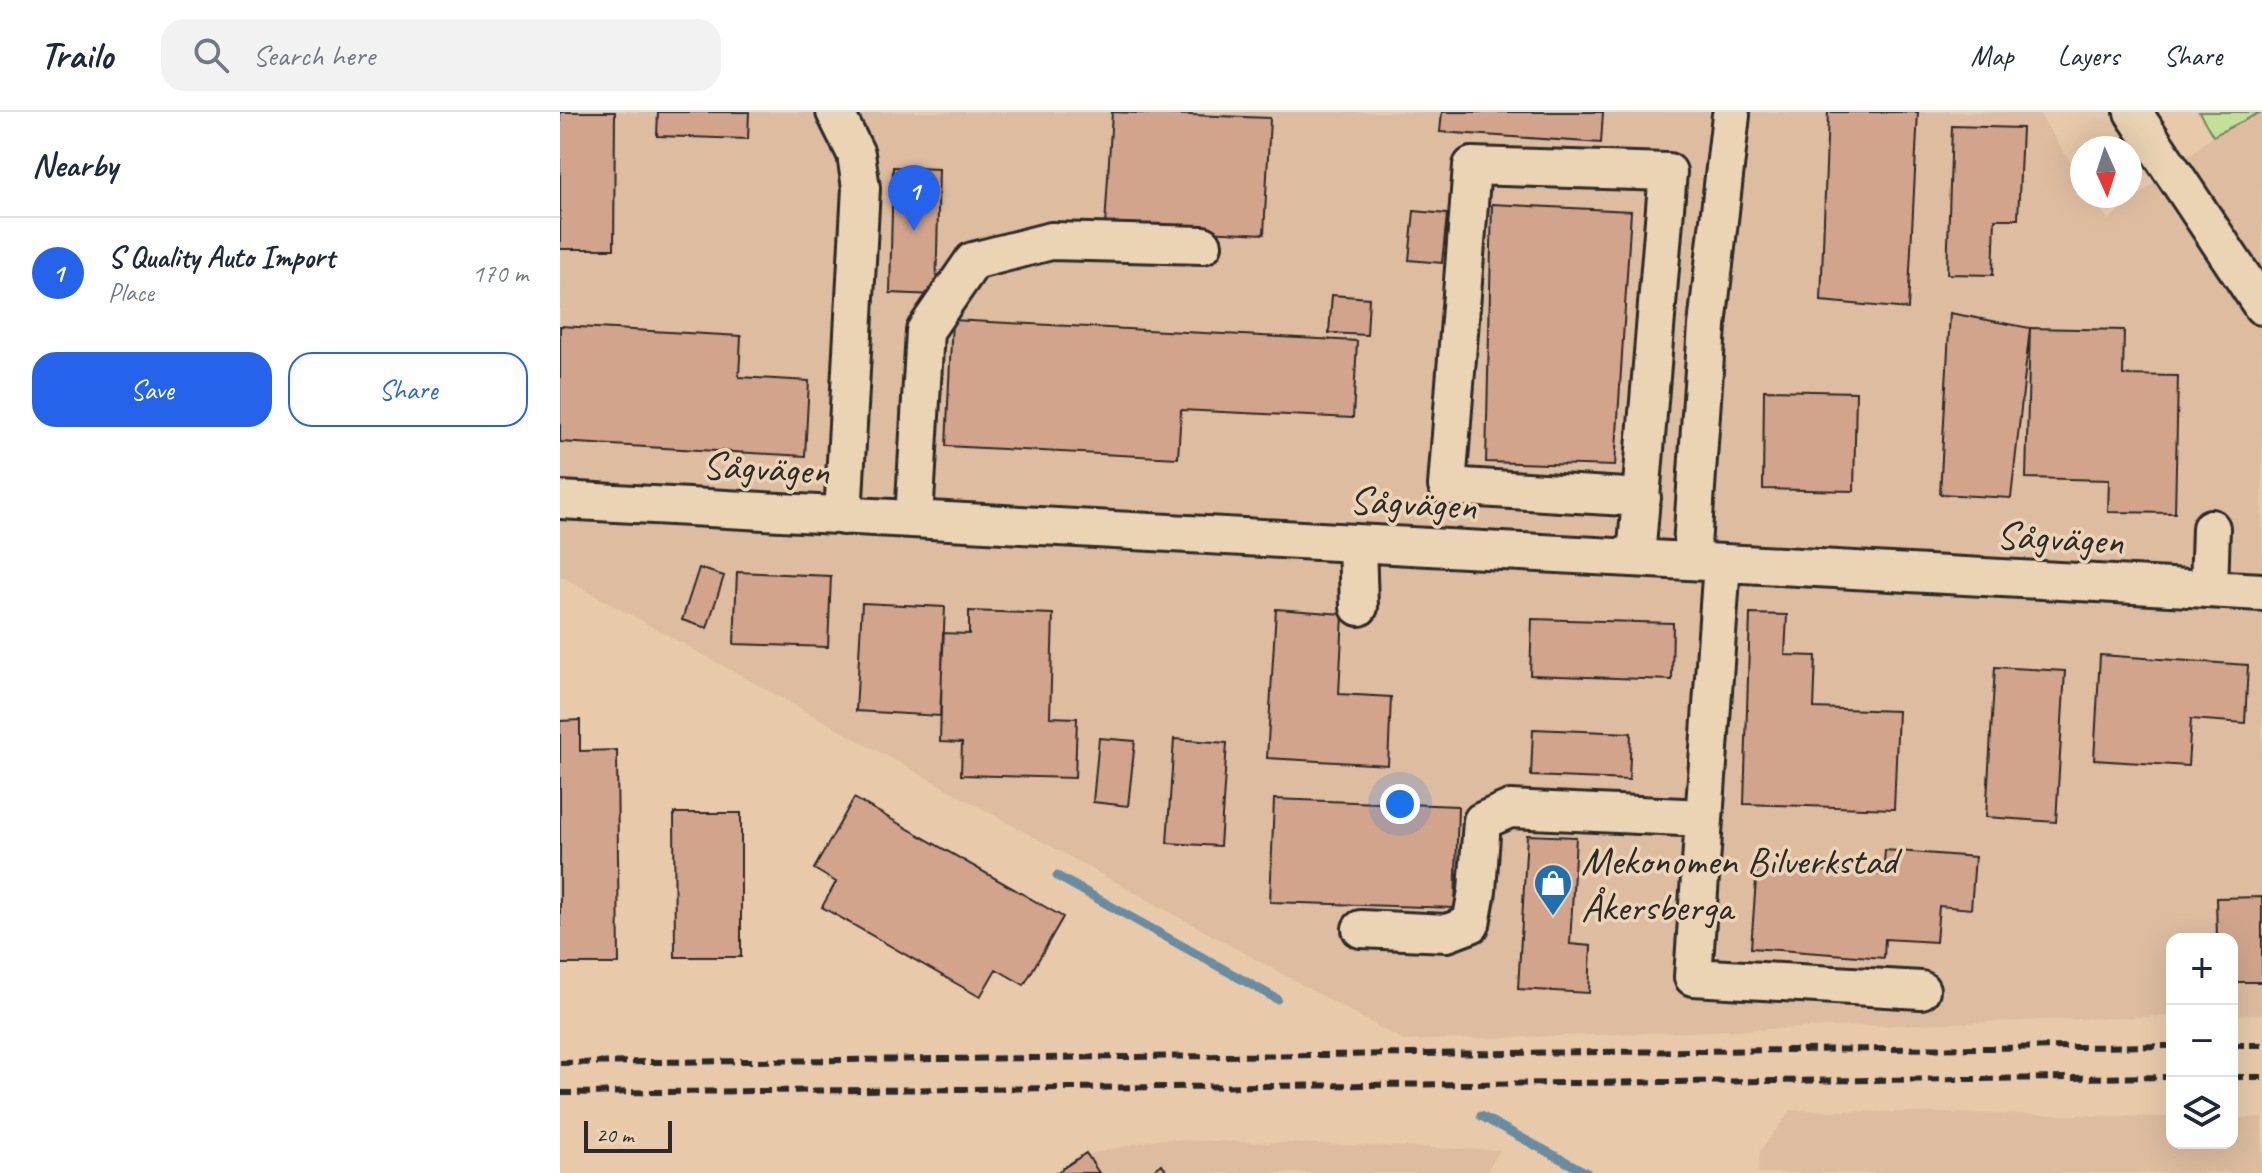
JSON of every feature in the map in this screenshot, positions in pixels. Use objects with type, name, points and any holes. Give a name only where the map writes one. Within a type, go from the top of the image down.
[{"type":"street","points":[[835,112],[856,154],[861,188],[843,516]]},
{"type":"street","points":[[2133,112],[2262,306]]},
{"type":"street","points":[[1731,115],[1707,326],[1704,818],[1693,977],[1921,990]]},
{"type":"street","points":[[1636,558],[1642,498],[1668,172],[1472,166],[1447,486],[1642,498]]},
{"type":"street","points":[[914,519],[925,331],[973,261],[1051,241],[1203,245]]},
{"type":"street","name":"Sågvägen","points":[[560,500],[2262,592]]},
{"type":"street","points":[[2209,589],[2211,528]]},
{"type":"street","points":[[1357,543],[1359,607]]},
{"type":"street","points":[[1361,929],[1447,933],[1471,924],[1477,891],[1482,821],[1510,809],[1704,818]]},
{"type":"shaded area","points":[[560,112],[2038,112],[2070,161],[2070,208],[2100,208],[2108,220],[2123,208],[2142,208],[2142,193],[2213,136],[2262,112],[2262,1014],[2238,1015],[2238,933],[2166,933],[2166,1016],[1404,1041],[560,576]]},
{"type":"shaded area","points":[[1791,1110],[2166,1117],[2166,1149],[2238,1149],[2238,1118],[2262,1118],[2262,1173],[1758,1173],[1760,1151]]},
{"type":"shaded area","points":[[1158,1139],[1500,1150],[1486,1173],[1056,1173],[1085,1155]]},
{"type":"green space","points":[[2199,112],[2261,112],[2213,136]]},
{"type":"building","points":[[560,112],[615,112],[614,249],[560,249]]},
{"type":"building","points":[[658,112],[749,112],[748,139],[657,136]]},
{"type":"building","points":[[1112,112],[1270,118],[1264,234],[1105,226]]},
{"type":"building","points":[[1442,112],[1603,112],[1601,143],[1440,132]]},
{"type":"building","points":[[1828,112],[1918,112],[1908,309],[1821,301]]},
{"type":"building","points":[[1952,126],[2022,128],[2018,219],[1995,219],[1993,275],[1947,274]]},
{"type":"building","points":[[893,167],[939,169],[936,295],[890,293]]},
{"type":"building","points":[[1492,204],[1631,211],[1615,466],[1486,462]]},
{"type":"building","points":[[1414,211],[1447,214],[1442,263],[1409,260]]},
{"type":"building","points":[[1332,295],[1369,298],[1367,335],[1329,333]]},
{"type":"building","points":[[1950,313],[2030,328],[2011,498],[1940,494]]},
{"type":"building","points":[[952,320],[1357,341],[1353,418],[1181,410],[1178,458],[946,446]]},
{"type":"building","points":[[560,326],[741,336],[739,377],[809,381],[805,456],[560,442]]},
{"type":"building","points":[[2030,328],[2124,330],[2123,375],[2178,376],[2175,513],[2108,512],[2109,480],[2026,478]]},
{"type":"building","points":[[1764,390],[1856,392],[1854,491],[1763,489]]},
{"type":"building","points":[[699,568],[724,576],[707,628],[682,620]]},
{"type":"building","points":[[737,572],[831,576],[828,647],[734,644]]},
{"type":"building","points":[[862,603],[945,607],[940,716],[856,711]]},
{"type":"building","points":[[1276,609],[1343,614],[1339,694],[1391,697],[1388,765],[1267,758]]},
{"type":"building","points":[[969,611],[1053,614],[1050,717],[1077,718],[1075,778],[961,775],[962,743],[940,742],[943,633],[969,634]]},
{"type":"building","points":[[1750,614],[1787,615],[1785,655],[1816,656],[1814,708],[1898,711],[1894,809],[1744,804]]},
{"type":"building","points":[[1532,619],[1673,623],[1672,680],[1530,675]]},
{"type":"building","points":[[2100,655],[2248,665],[2245,723],[2191,719],[2188,766],[2094,760]]},
{"type":"building","points":[[1995,667],[2065,671],[2056,822],[1986,817]]},
{"type":"building","points":[[580,720],[580,751],[617,750],[619,964],[560,964],[560,721]]},
{"type":"building","points":[[1533,729],[1631,733],[1629,780],[1531,776]]},
{"type":"building","points":[[1099,738],[1135,741],[1128,806],[1093,802]]},
{"type":"building","points":[[1174,739],[1227,743],[1220,846],[1167,843]]},
{"type":"building","points":[[854,798],[1063,917],[1024,985],[996,969],[980,997],[822,907],[836,882],[814,869]]},
{"type":"building","points":[[1274,799],[1458,806],[1455,908],[1270,902]]},
{"type":"building","points":[[674,813],[741,813],[741,957],[675,957]]},
{"type":"building","points":[[1527,835],[1576,837],[1570,944],[1591,946],[1589,993],[1518,989]]},
{"type":"building","points":[[1885,850],[1975,857],[1971,909],[1939,906],[1936,942],[1885,939],[1884,958],[1751,948],[1757,866],[1883,875]]},
{"type":"building","points":[[2262,897],[2262,982],[2238,982],[2238,933],[2217,933],[2216,898]]},
{"type":"building","points":[[1086,1153],[1099,1173],[1056,1173]]},
{"type":"building","points":[[1162,1164],[1168,1173],[1150,1173]]},
{"type":"waterway","points":[[1057,876],[1277,999]]},
{"type":"waterway","points":[[1481,1116],[1587,1173]]},
{"type":"railway","points":[[2238,1045],[2262,1045]]},
{"type":"railway","points":[[560,1063],[2166,1046]]},
{"type":"railway","points":[[560,1093],[2166,1077]]},
{"type":"railway","points":[[2238,1077],[2262,1077]]},
{"type":"place","name":"S Quality Auto Import","points":[[914,231]]},
{"type":"place","name":"Mekonomen Bilverkstad Åkersberga","points":[[1553,917]]}]
